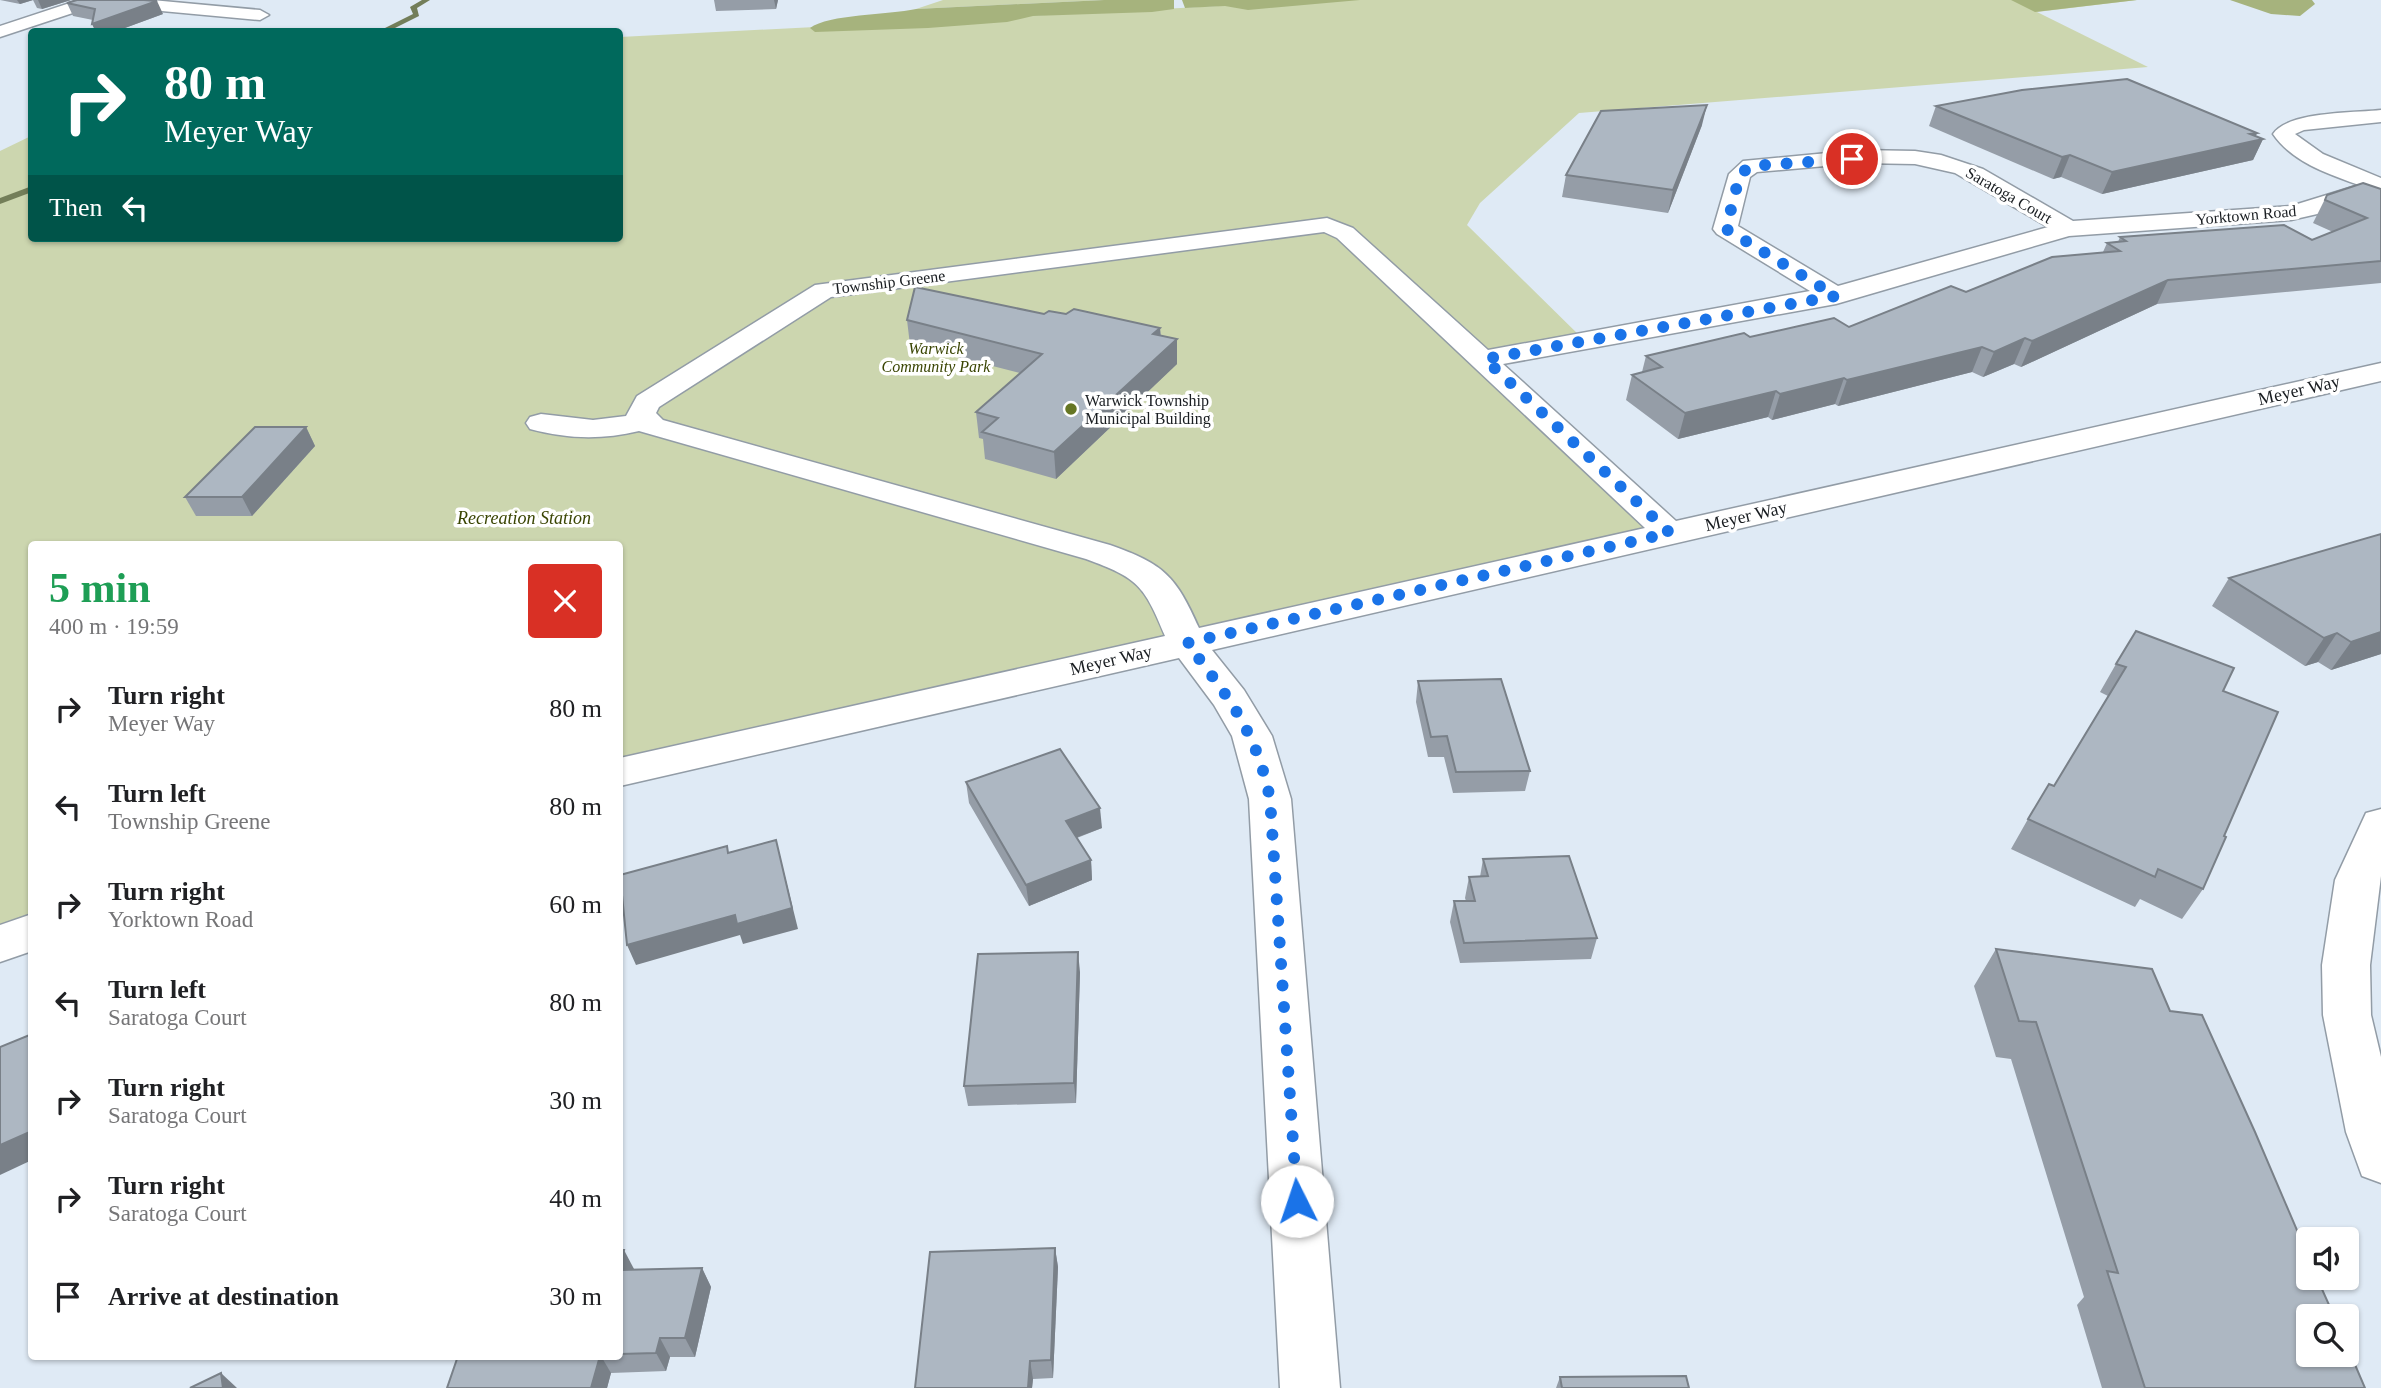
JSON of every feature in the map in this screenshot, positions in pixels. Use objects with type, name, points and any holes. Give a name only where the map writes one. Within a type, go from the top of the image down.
[{"type":"street","points":[[0,32],[96,0],[260,15]]},
{"type":"street","points":[[2381,116],[2301,124],[2289,128],[2283,134],[2290,143],[2312,156],[2381,185]]},
{"type":"street","name":"Saratoga Court","points":[[1846,293],[1726,229],[1740,174],[1751,166],[1909,155],[1963,168],[2068,229],[2107,225]]},
{"type":"street","name":"Yorktown Road","points":[[2107,225],[2291,213],[2318,207],[2381,185]]},
{"type":"street","name":"Township Greene","points":[[645,420],[640,415],[647,402],[824,290],[1327,225],[1345,233],[1485,359],[1670,533]]},
{"type":"street","points":[[1485,359],[1846,293],[2068,229]]},
{"type":"street","name":"Meyer Way","points":[[623,771],[2381,372]]},
{"type":"street","points":[[541,424],[570,431],[609,430],[645,420],[652,426],[1098,552],[1136,566],[1166,594],[1187,643],[1230,699],[1252,736],[1266,776],[1270,799],[1310,1388]]},
{"type":"street","points":[[2381,824],[2357,880],[2346,965],[2347,1015],[2372,1132],[2381,1159]]},
{"type":"street","points":[[0,944],[28,934]]},
{"type":"green space","points":[[943,0],[1104,0],[916,9]]},
{"type":"green space","points":[[1104,0],[1174,0],[1174,9],[1033,16],[1007,22],[928,28],[815,32],[810,28],[845,17],[916,9]]},
{"type":"green space","points":[[1182,0],[1360,0],[1248,10],[1225,6],[1185,8]]},
{"type":"green space","name":"Warwick Community Park","points":[[1337,0],[2137,0],[2037,12],[2148,67],[1579,113],[1480,203],[1467,225],[1585,341],[1486,359],[1669,533],[623,771],[623,541],[28,541],[28,935],[0,946],[0,151],[28,137],[28,242],[623,242],[623,37]]},
{"type":"green space","points":[[2011,0],[2137,0],[2035,12]]},
{"type":"green space","points":[[2230,0],[2312,0],[2315,4],[2300,16],[2271,14]]},
{"type":"building","points":[[77,0],[157,1],[92,24],[95,9],[67,3]]},
{"type":"building","points":[[2127,79],[2257,133],[2250,134],[2263,139],[2112,172],[2070,155],[2062,157],[1936,106],[2022,90]]},
{"type":"building","points":[[1707,105],[1673,190],[1566,175],[1601,111]]},
{"type":"building","points":[[2363,183],[2381,189],[2381,261],[2168,280],[2032,341],[2025,338],[1994,352],[1982,347],[1847,380],[1844,378],[1780,394],[1776,391],[1685,413],[1632,375],[1662,367],[1646,356],[1744,333],[1750,337],[1834,318],[1849,327],[1951,286],[1966,292],[2052,257],[2120,251],[2107,243],[2126,241],[2120,237],[2284,225],[2312,240],[2367,218],[2325,200],[2327,195]]},
{"type":"building","points":[[915,287],[1044,314],[1049,311],[1066,314],[1074,309],[1160,328],[1153,334],[1177,339],[1054,452],[982,432],[998,418],[976,412],[1042,354],[907,320]]},
{"type":"building","points":[[255,427],[306,427],[242,497],[185,497]]},
{"type":"building","points":[[2381,534],[2381,632],[2351,642],[2337,633],[2324,638],[2229,578]]},
{"type":"building","points":[[2136,631],[2234,668],[2223,691],[2278,712],[2203,889],[2158,869],[2155,877],[2028,819],[2049,784],[2054,786],[2126,667],[2116,664]]},
{"type":"building","points":[[1501,679],[1530,771],[1456,772],[1447,736],[1431,737],[1418,681]]},
{"type":"building","points":[[1060,749],[1100,808],[1066,821],[1091,860],[1026,885],[966,782]]},
{"type":"building","points":[[776,840],[792,908],[737,924],[735,915],[627,945],[623,874],[727,846],[728,853]]},
{"type":"building","points":[[1569,856],[1597,938],[1464,943],[1454,901],[1475,901],[1469,877],[1488,876],[1483,859]]},
{"type":"building","points":[[1996,949],[2152,969],[2170,1011],[2202,1015],[2296,1228],[2296,1290],[2322,1290],[2329,1304],[2296,1304],[2296,1367],[2356,1367],[2365,1388],[2145,1388],[2107,1271],[2118,1273],[2036,1022],[2019,1021]]},
{"type":"building","points":[[1078,952],[1074,1083],[964,1086],[978,954]]},
{"type":"building","points":[[28,1036],[28,1133],[0,1145],[0,1047]]},
{"type":"building","points":[[1055,1248],[1051,1360],[1030,1361],[1028,1388],[915,1388],[930,1252]]},
{"type":"building","points":[[702,1268],[685,1338],[660,1338],[656,1353],[623,1354],[623,1270]]},
{"type":"building","points":[[457,1360],[599,1360],[591,1388],[447,1388]]},
{"type":"building","points":[[221,1373],[223,1388],[190,1388]]},
{"type":"building","points":[[1686,1376],[1689,1388],[1562,1388],[1560,1377]]},
{"type":"waterway","points":[[389,28],[417,15],[413,7],[427,0]]},
{"type":"waterway","points":[[0,201],[28,190]]},
{"type":"place","name":"Warwick Township Municipal Building","points":[[1071,409]]},
{"type":"route","points":[[1297,1201],[1270,799],[1266,776],[1252,736],[1230,699],[1187,643],[1670,533],[1485,359],[1836,296],[1740,240],[1726,229],[1727,218],[1740,174],[1751,166],[1852,159]]},
{"type":"park label","name":"Recreation Station","points":[[524,518]]}]
